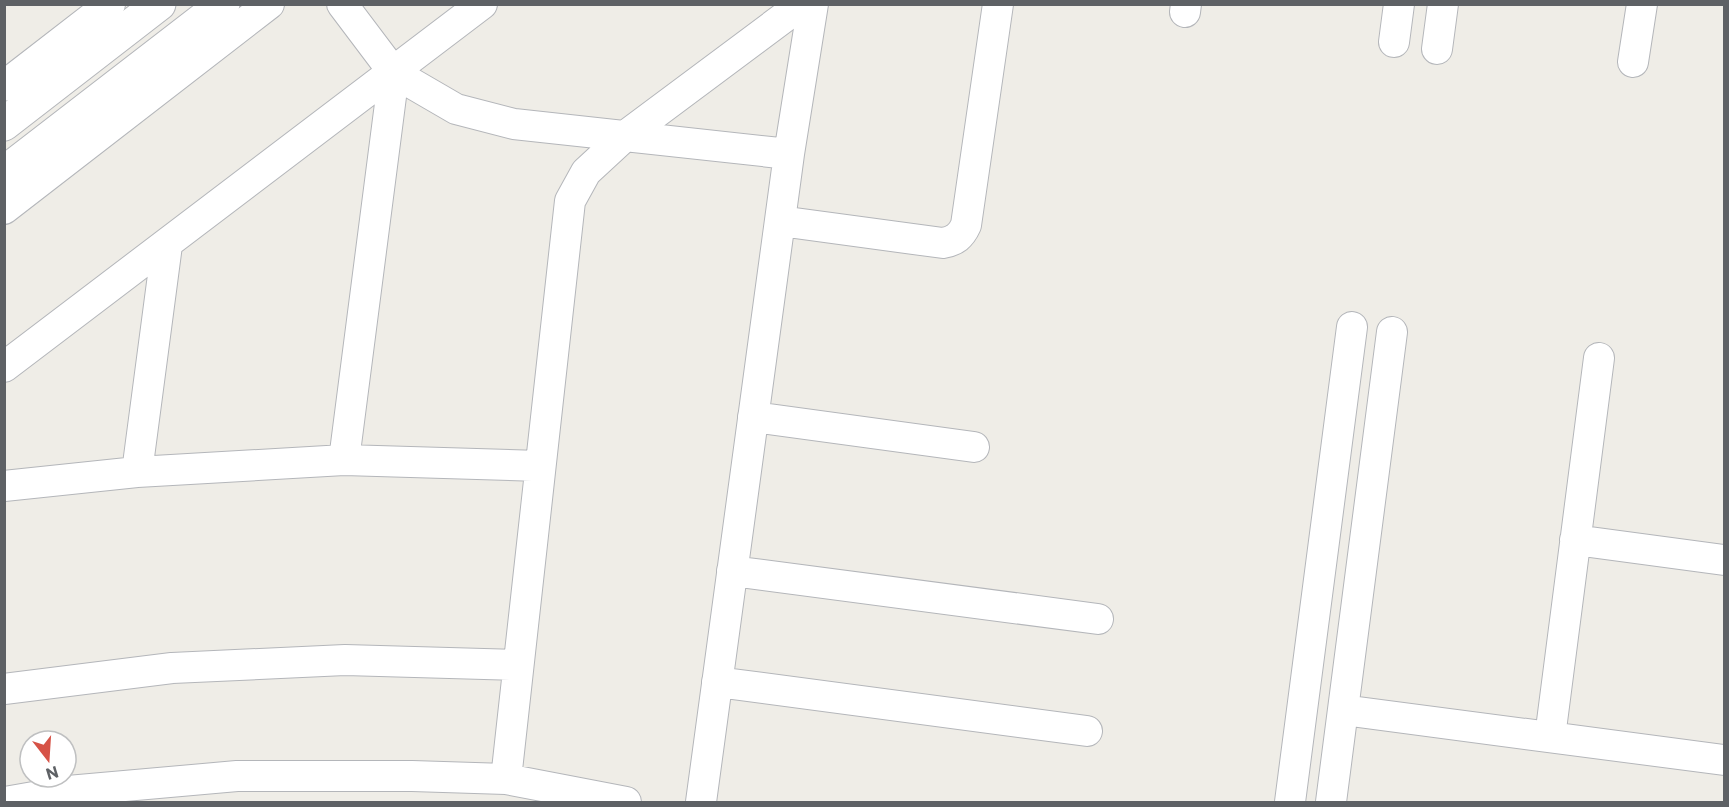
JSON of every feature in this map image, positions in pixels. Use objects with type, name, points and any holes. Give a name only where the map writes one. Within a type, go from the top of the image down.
[{"type":"street","points":[[4,86],[110,4]]},
{"type":"street","points":[[4,124],[159,4]]},
{"type":"street","points":[[4,173],[223,4]]},
{"type":"street","points":[[4,209],[268,4]]},
{"type":"street","points":[[342,4],[394,73],[456,109],[514,124],[789,154]]},
{"type":"street","points":[[4,368],[482,4]]},
{"type":"street","points":[[506,779],[570,201],[586,172],[625,136],[802,4]]},
{"type":"street","points":[[701,802],[789,154],[813,4]]},
{"type":"street","points":[[780,221],[944,243],[958,238],[966,225],[998,4]]},
{"type":"street","points":[[1394,42],[1399,4]]},
{"type":"street","points":[[1437,49],[1443,4]]},
{"type":"street","points":[[1633,62],[1642,4]]},
{"type":"street","points":[[344,460],[394,73]]},
{"type":"street","points":[[136,472],[167,245]]},
{"type":"street","points":[[1290,802],[1352,327]]},
{"type":"street","points":[[1331,802],[1392,332]]},
{"type":"street","points":[[1550,737],[1599,358]]},
{"type":"street","points":[[753,417],[974,447]]},
{"type":"street","points":[[4,486],[136,472],[344,460],[540,466]]},
{"type":"street","points":[[1575,540],[1725,560]]},
{"type":"street","points":[[732,571],[1098,619]]},
{"type":"street","points":[[4,689],[184,668],[345,660],[518,664]]},
{"type":"street","points":[[717,682],[1087,731]]},
{"type":"street","points":[[1343,710],[1725,760]]},
{"type":"street","points":[[5,802],[68,791],[237,776],[412,776],[506,779],[626,802]]}]
